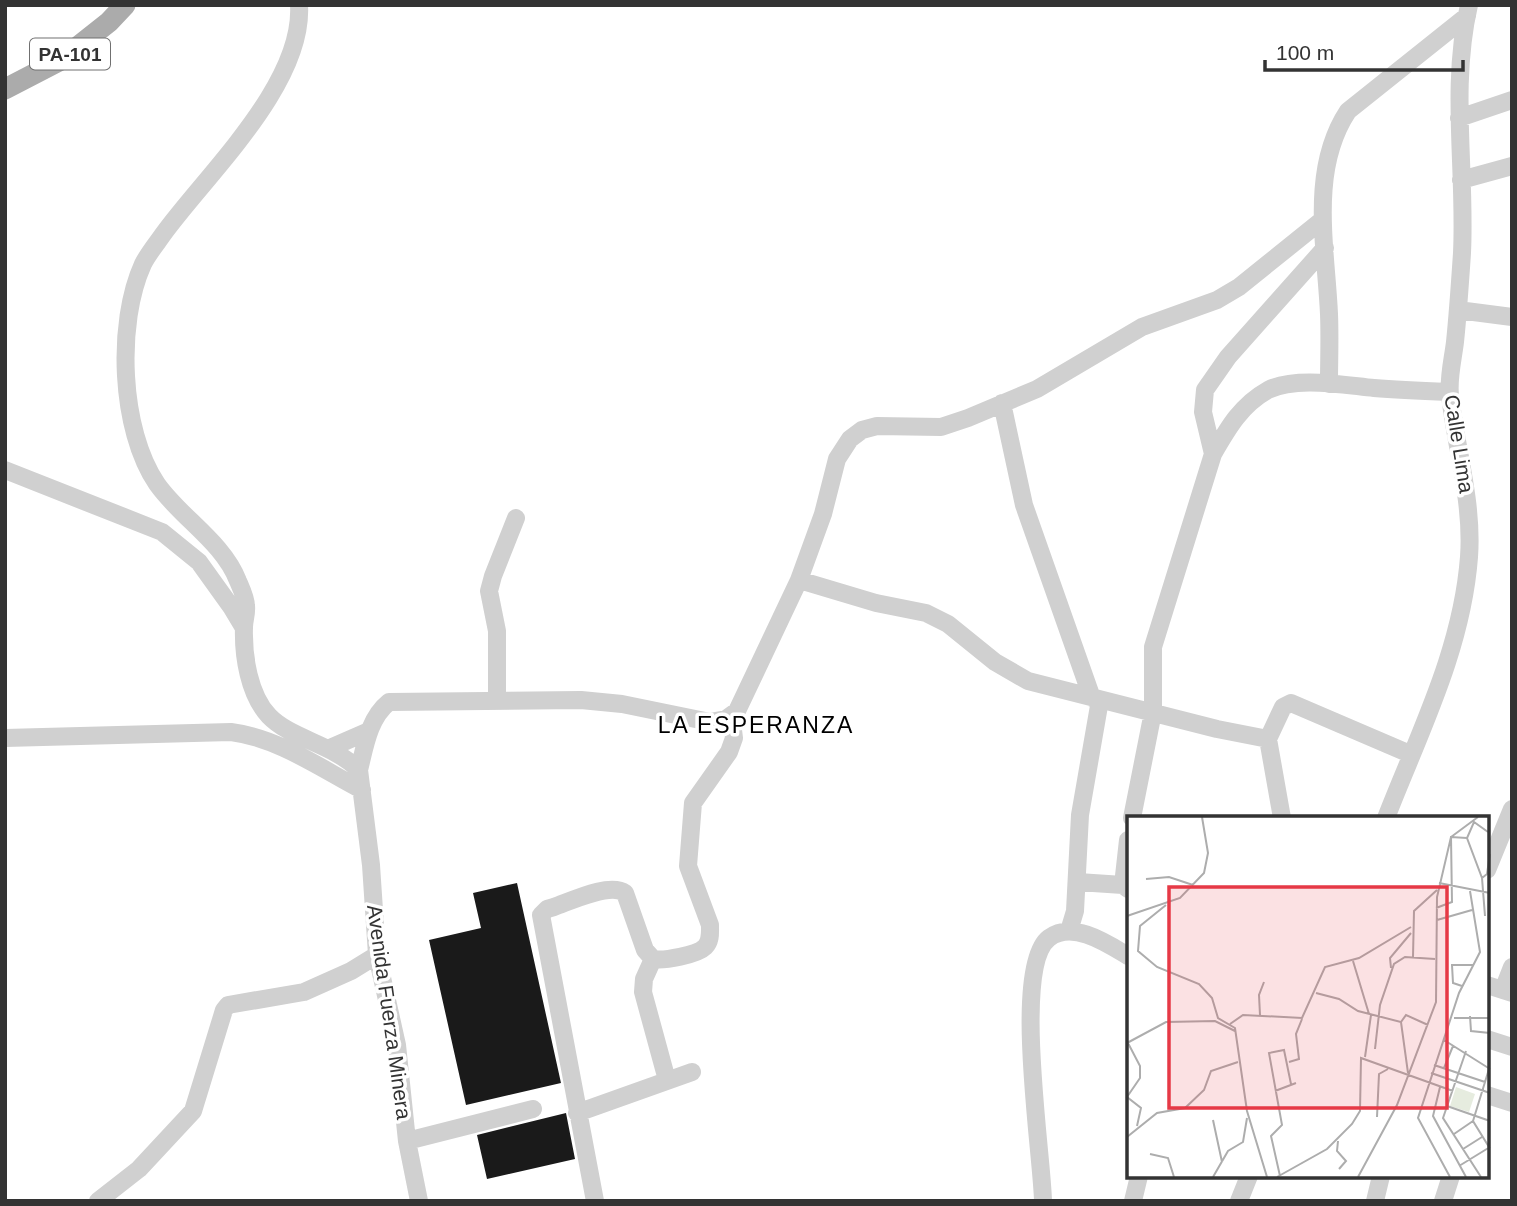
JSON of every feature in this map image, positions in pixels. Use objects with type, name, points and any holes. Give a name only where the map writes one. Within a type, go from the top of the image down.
[{"type":"main road","name":"PA-101","points":[[5,89],[61,60],[109,22],[125,5]]},
{"type":"street","points":[[299,5],[294,43],[280,76],[250,126],[163,234],[144,264],[133,295],[125,364],[128,398],[139,449],[157,483],[216,548],[237,577],[247,604],[244,628],[250,686],[269,716],[284,728],[330,748],[359,770],[369,731],[380,709],[389,702],[594,702],[622,704],[710,722],[726,719],[737,711],[799,580],[823,514],[837,459],[850,439],[862,430],[877,426],[941,427],[1037,389],[1142,327],[1217,300],[1239,287],[1321,221]]},
{"type":"street","points":[[1329,383],[1329,316],[1321,221],[1335,130],[1348,111],[1468,10]]},
{"type":"street","name":"Calle Lima","points":[[1385,816],[1410,754],[1429,716],[1457,632],[1469,558],[1469,512],[1449,392],[1462,249],[1459,118],[1461,55],[1468,10]]},
{"type":"street","points":[[1459,118],[1512,100]]},
{"type":"street","points":[[1461,180],[1512,166]]},
{"type":"street","points":[[1213,454],[1203,412],[1205,390],[1228,357],[1325,248]]},
{"type":"street","points":[[1458,310],[1512,317]]},
{"type":"street","points":[[1132,816],[1153,712],[1153,647],[1213,454],[1229,425],[1239,412],[1269,390],[1286,384],[1329,383],[1449,392]]},
{"type":"street","points":[[1002,403],[1024,505],[1096,699],[1080,815],[1075,911],[1069,931]]},
{"type":"street","points":[[5,470],[162,532],[199,562],[244,628]]},
{"type":"street","points":[[497,701],[497,631],[489,591],[516,518]]},
{"type":"street","points":[[799,580],[876,603],[926,613],[948,624],[995,662],[1028,681],[1217,729],[1268,739]]},
{"type":"street","points":[[1282,816],[1268,739],[1283,707],[1291,703],[1410,754]]},
{"type":"street","points":[[595,1201],[541,915],[554,906],[611,889],[621,890],[625,893],[645,950],[653,959],[668,959],[700,951],[709,941],[710,925],[688,866],[693,803],[732,745],[733,730],[726,719]]},
{"type":"street","points":[[330,748],[369,731]]},
{"type":"street","points":[[5,738],[231,732],[249,734],[275,744],[362,790]]},
{"type":"street","name":"Avenida Fuerza Minera","points":[[359,770],[371,865],[377,955],[397,1045],[407,1141],[419,1201]]},
{"type":"street","points":[[1489,866],[1508,827]]},
{"type":"street","points":[[1078,882],[1126,887]]},
{"type":"street","points":[[1043,1201],[1030,1031],[1031,987],[1040,951],[1050,937],[1069,931],[1083,933],[1127,955]]},
{"type":"street","points":[[98,1201],[139,1169],[192,1111],[224,1010],[228,1005],[303,992],[351,971],[377,955]]},
{"type":"street","points":[[653,959],[643,992],[667,1080]]},
{"type":"street","points":[[1501,990],[1512,967]]},
{"type":"street","points":[[1489,1040],[1512,1047]]},
{"type":"street","points":[[577,1113],[692,1072]]},
{"type":"street","points":[[1489,1097],[1512,1103]]},
{"type":"street","points":[[407,1141],[533,1109]]},
{"type":"street","points":[[1133,1201],[1139,1178]]},
{"type":"street","points":[[1239,1201],[1248,1178]]},
{"type":"street","points":[[1375,1201],[1381,1178]]},
{"type":"street","points":[[1443,1201],[1450,1178]]},
{"type":"building","points":[[517,883],[561,1083],[466,1105],[429,940],[481,928],[473,893]]},
{"type":"building","points":[[566,1113],[575,1159],[487,1179],[477,1135]]},
{"type":"district","name":"LA ESPERANZA","points":[[756,725]]}]
